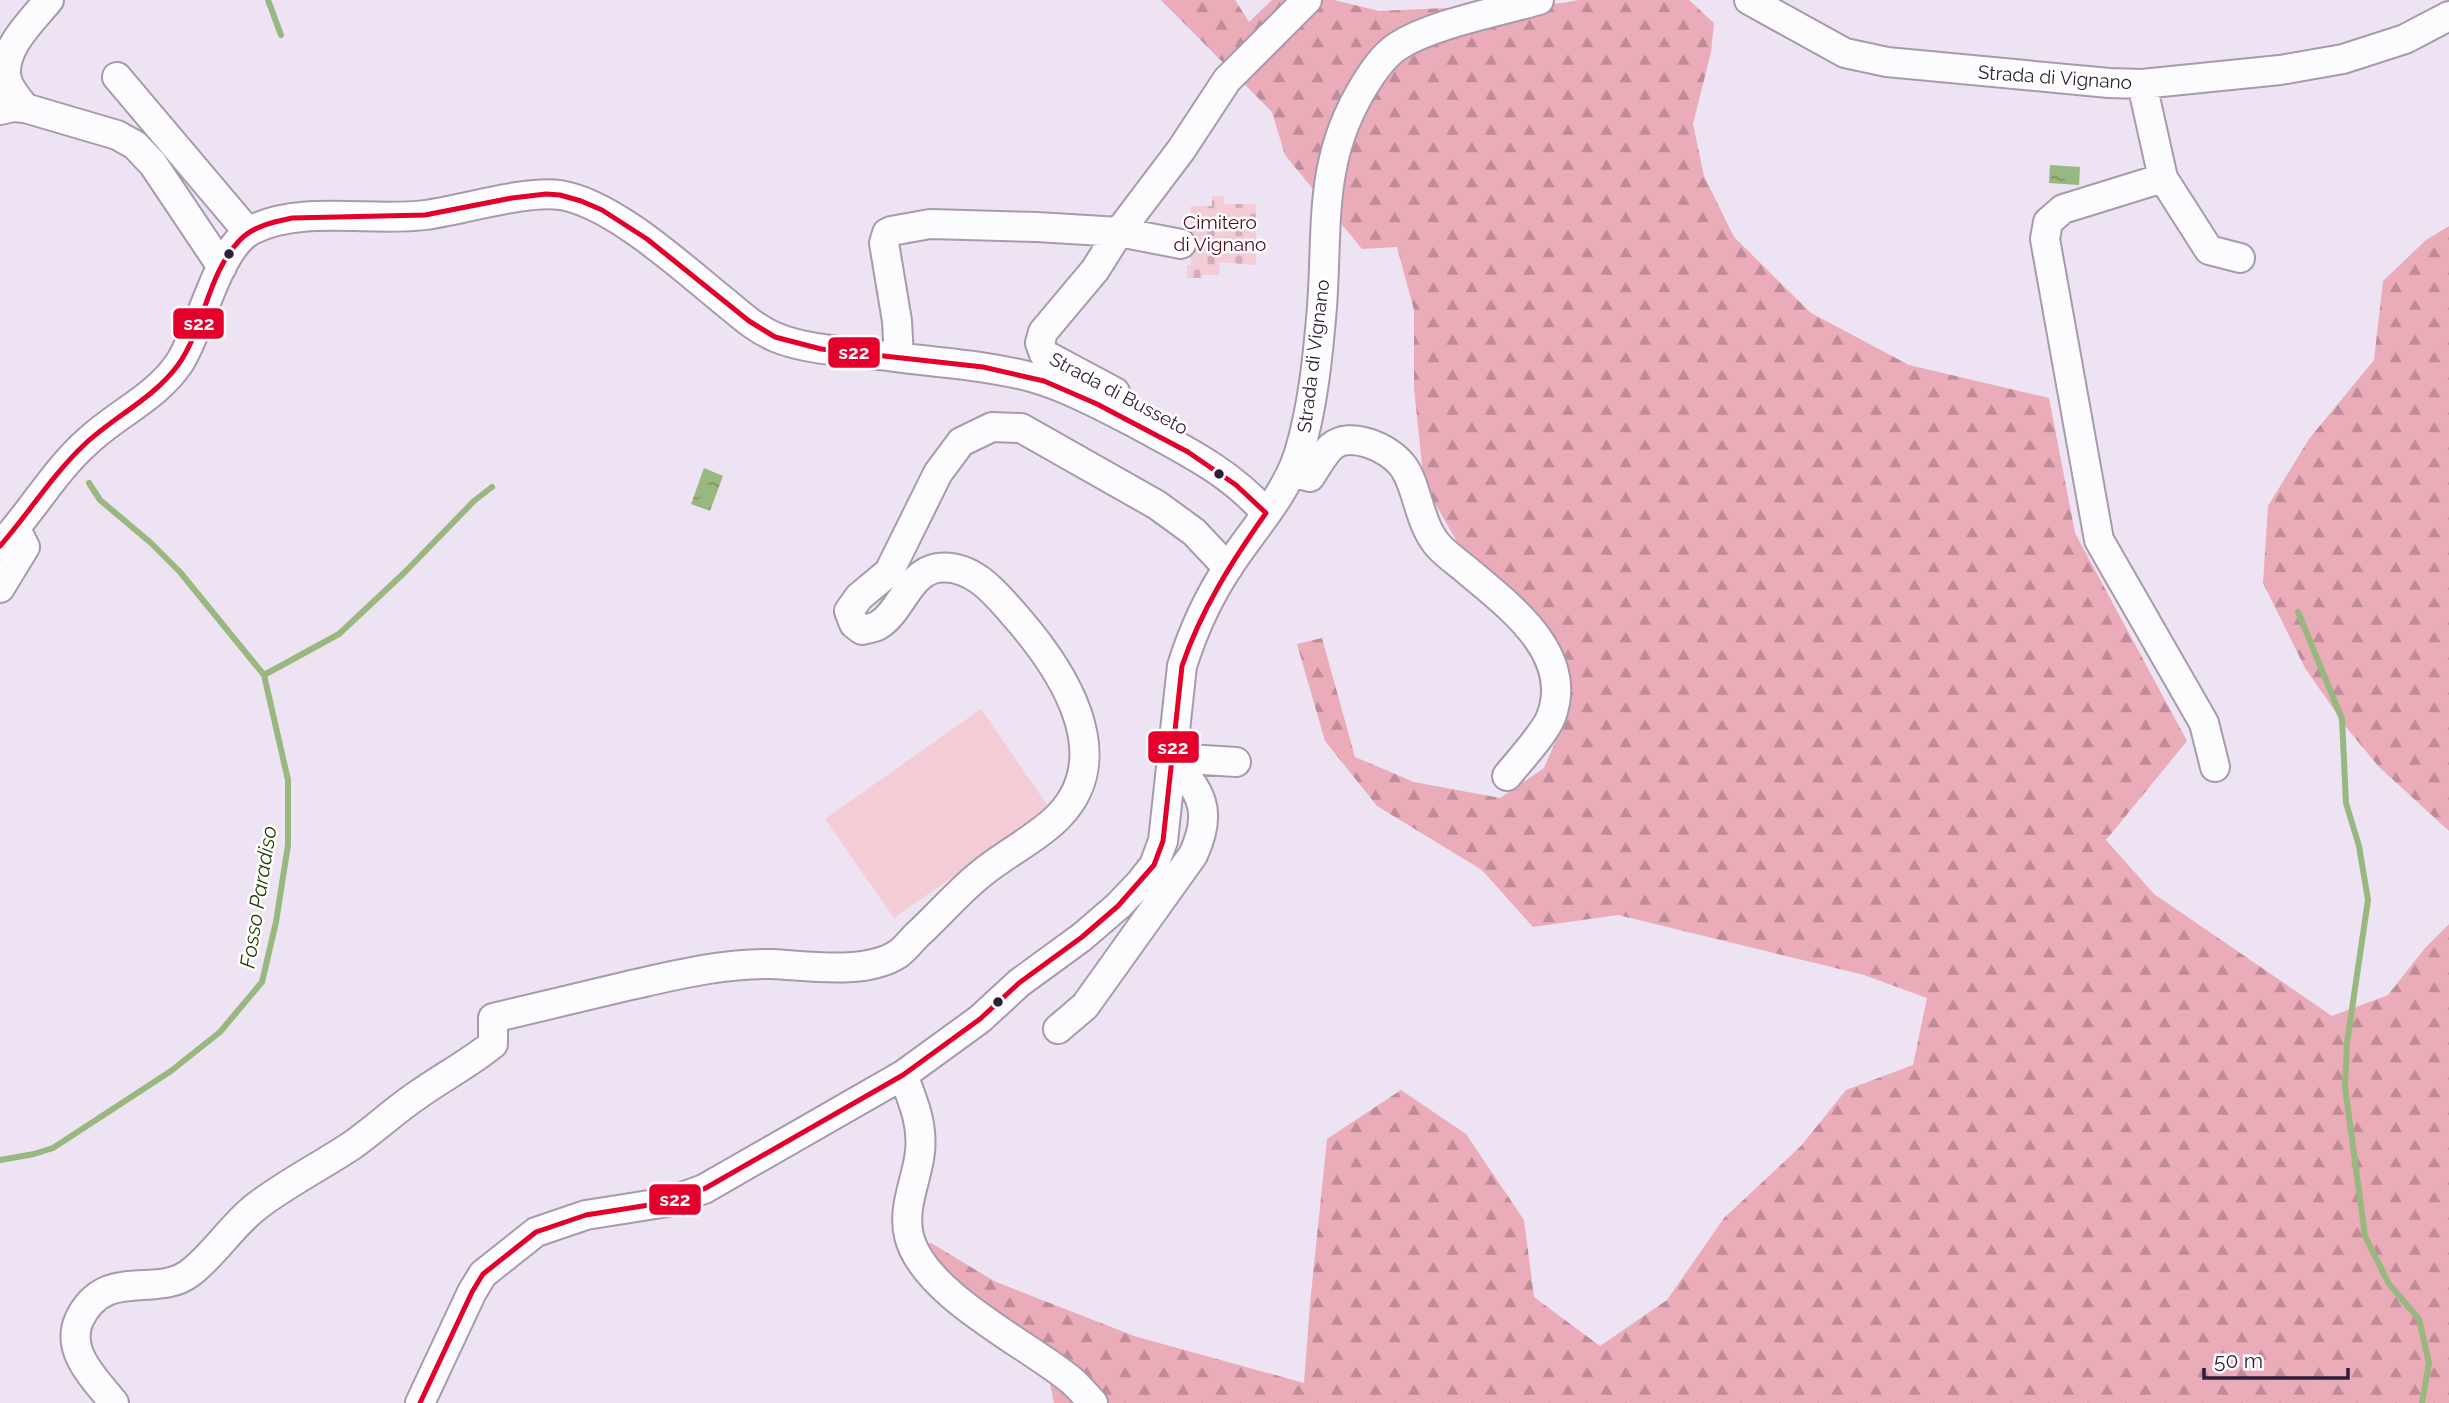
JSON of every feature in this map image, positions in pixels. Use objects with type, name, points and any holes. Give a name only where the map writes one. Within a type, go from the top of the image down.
[{"type":"street","points":[[49,0],[15,41],[5,64],[3,81],[12,109],[117,135],[135,145],[153,164],[222,267]]},
{"type":"street","name":"Strada di Busseto","points":[[1232,480],[1229,463],[1223,454],[1208,442],[1058,363],[1044,354],[1041,338],[1044,328],[1095,270],[1119,232],[1181,150],[1227,80],[1307,0]]},
{"type":"street","name":"Strada di Vignano","points":[[420,1403],[483,1274],[536,1232],[586,1215],[668,1202],[704,1189],[903,1075],[980,1019],[1019,983],[1082,937],[1140,883],[1154,864],[1163,841],[1182,666],[1201,617],[1228,568],[1292,472],[1307,419],[1324,276],[1325,202],[1336,142],[1354,102],[1375,68],[1395,48],[1416,35],[1539,0]]},
{"type":"street","name":"Strada di Vignano","points":[[1749,0],[1845,53],[1877,60],[2142,84],[2280,70],[2343,58],[2405,39],[2449,16]]},
{"type":"street","points":[[0,588],[25,547],[8,537],[78,450],[149,395],[176,367],[194,335],[231,248],[248,232],[117,77]]},
{"type":"street","points":[[2142,84],[2163,177],[2209,250],[2240,258]]},
{"type":"street","points":[[2163,177],[2063,209],[2048,222],[2045,239],[2099,540],[2204,723],[2215,767]]},
{"type":"street","name":"Strada di Busseto","points":[[248,232],[268,224],[303,218],[423,215],[527,197],[562,195],[605,213],[635,231],[749,322],[772,336],[805,345],[1021,374],[1042,380],[1106,408],[1209,463],[1232,480],[1266,513]]},
{"type":"street","points":[[899,357],[897,321],[885,254],[887,233],[916,225],[947,224],[1119,232],[1181,244]]},
{"type":"street","points":[[114,1403],[80,1360],[75,1339],[78,1322],[90,1303],[117,1286],[163,1283],[188,1275],[256,1206],[352,1145],[418,1095],[478,1057],[493,1044],[493,1018],[735,964],[818,968],[877,963],[899,954],[981,874],[1059,817],[1076,794],[1082,778],[1085,759],[1081,727],[1068,688],[1045,650],[997,595],[976,577],[958,569],[936,568],[920,576],[877,626],[862,630],[854,624],[849,611],[859,597],[889,572],[938,473],[961,442],[992,427],[1021,428],[1157,505],[1194,532],[1228,568]]},
{"type":"street","points":[[1292,472],[1310,477],[1332,446],[1349,441],[1374,443],[1403,465],[1424,523],[1436,544],[1520,617],[1545,650],[1555,674],[1557,698],[1550,719],[1507,776]]},
{"type":"street","points":[[1172,758],[1236,762]]},
{"type":"street","points":[[1058,1029],[1085,1006],[1193,855],[1201,838],[1205,817],[1202,803],[1189,779],[1172,758]]},
{"type":"street","points":[[903,1075],[920,1120],[920,1152],[908,1200],[909,1236],[923,1266],[955,1298],[1072,1381],[1093,1403]]},
{"type":"green space","points":[[1161,0],[1235,0],[1249,22],[1272,0],[1334,0],[1379,11],[1563,3],[1579,0],[1689,0],[1714,23],[1711,52],[1693,124],[1704,176],[1734,237],[1811,313],[1909,365],[2049,398],[2075,533],[2187,741],[2106,840],[2154,894],[2332,1016],[2388,995],[2425,948],[2449,924],[2449,1403],[1054,1403],[1049,1379],[918,1245],[931,1243],[994,1281],[1134,1336],[1304,1383],[1327,1139],[1401,1090],[1466,1134],[1524,1220],[1534,1297],[1600,1346],[1667,1300],[1724,1218],[1801,1146],[1846,1090],[1913,1065],[1927,998],[1864,975],[1618,915],[1533,927],[1482,870],[1377,806],[1325,741],[1297,644],[1322,638],[1355,757],[1414,782],[1500,798],[1544,768],[1567,715],[1565,657],[1520,602],[1464,554],[1424,484],[1414,388],[1414,310],[1397,247],[1362,249],[1285,155],[1272,112]]},
{"type":"green space","name":"Cimitero di Vignano","points":[[1212,196],[1224,196],[1224,204],[1256,204],[1256,265],[1220,262],[1219,275],[1187,278],[1187,265],[1191,265],[1191,206],[1212,206]]},
{"type":"green space","points":[[2449,226],[2449,831],[2379,767],[2346,727],[2305,668],[2263,583],[2268,506],[2309,439],[2374,360],[2383,281],[2426,240]]},
{"type":"green space","points":[[981,709],[1050,809],[894,918],[825,819]]},
{"type":"water","points":[[2050,165],[2080,167],[2079,185],[2049,183]]},
{"type":"water","points":[[704,468],[723,476],[710,511],[691,504]]},
{"type":"waterway","points":[[268,0],[281,35]]},
{"type":"waterway","name":"Fosso Paradiso","points":[[0,1160],[53,1148],[171,1071],[220,1032],[262,982],[276,922],[288,845],[288,780],[264,675],[180,572],[151,543],[100,500],[89,483]]},
{"type":"waterway","points":[[264,675],[339,634],[404,573],[474,501],[492,487]]},
{"type":"waterway","points":[[2298,612],[2342,719],[2346,803],[2359,846],[2368,900],[2347,1043],[2345,1087],[2365,1236],[2389,1284],[2419,1319],[2429,1363],[2422,1403]]},
{"type":"transit line","name":"s22","points":[[0,546],[73,456],[158,387],[178,365],[228,255],[239,241],[257,228],[292,218],[425,215],[546,194],[560,195],[602,210],[647,239],[749,321],[775,337],[821,349],[983,367],[1044,381],[1097,404],[1188,452],[1236,485],[1266,513],[1218,586],[1198,625],[1182,666],[1163,841],[1154,865],[1118,906],[1082,937],[1019,983],[980,1019],[903,1075],[704,1189],[668,1202],[586,1215],[536,1232],[483,1274],[420,1403]]}]
